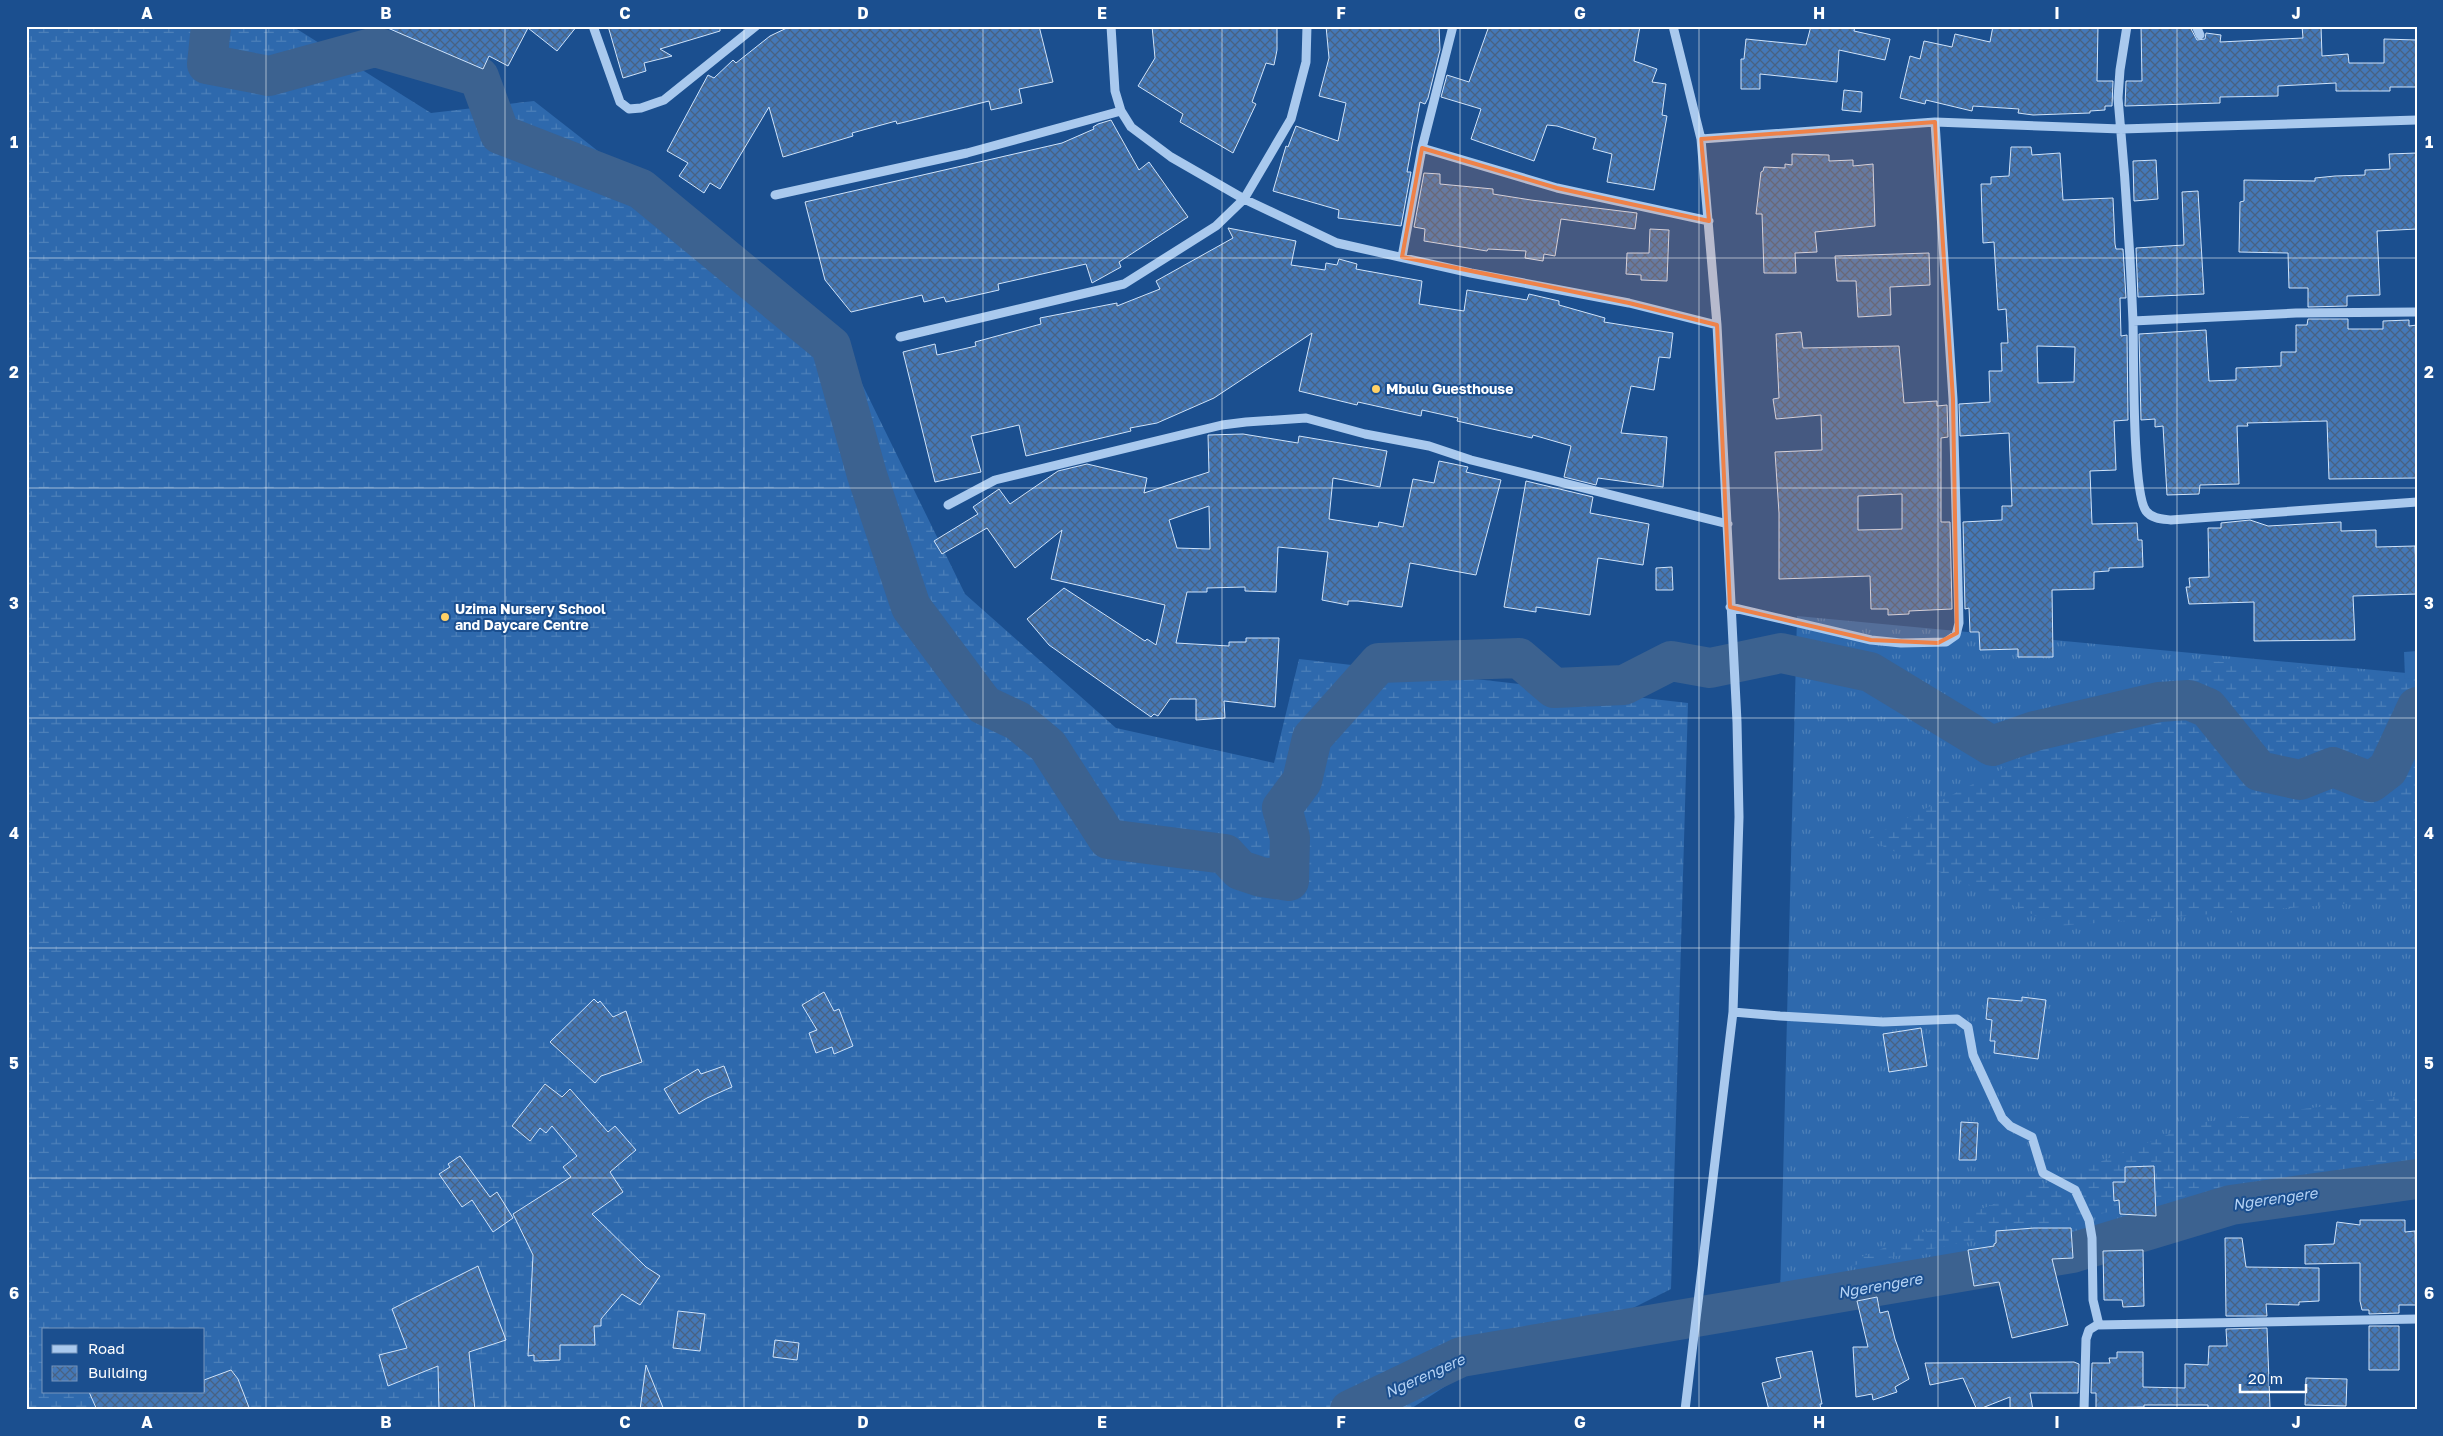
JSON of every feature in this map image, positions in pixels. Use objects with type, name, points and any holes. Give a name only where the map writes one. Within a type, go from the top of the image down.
[{"type":"street","points":[[593,26],[620,102],[629,109],[640,108],[664,100],[756,26]]},
{"type":"street","points":[[1110,26],[1115,92],[1121,111],[1131,127],[1171,157],[1244,199],[1337,243],[1402,258],[1629,302],[1717,325]]},
{"type":"street","points":[[900,338],[1124,284],[1197,239],[1244,199],[1291,119],[1306,62],[1307,26]]},
{"type":"street","points":[[1402,258],[1422,148],[1453,26]]},
{"type":"street","points":[[1673,26],[1701,138],[1709,221],[1728,524],[1728,575],[1737,722],[1739,817],[1733,1012],[1685,1405]]},
{"type":"street","points":[[2127,26],[2118,98],[2133,321],[2140,492],[2146,512],[2157,519],[2171,520],[2417,502]]},
{"type":"street","points":[[775,195],[967,153],[1121,111]]},
{"type":"street","points":[[1701,138],[1935,122],[2121,129],[2417,120]]},
{"type":"street","points":[[1730,607],[1871,640],[1938,643],[1950,639],[1957,633],[1959,623],[1953,399],[1935,122]]},
{"type":"street","points":[[1422,148],[1556,188],[1709,221]]},
{"type":"street","points":[[2133,321],[2296,313],[2417,312]]},
{"type":"street","points":[[948,505],[995,480],[1222,425],[1306,418],[1364,434],[1428,446],[1471,460],[1728,524]]},
{"type":"street","points":[[1733,1012],[1883,1022],[1957,1019],[1968,1027],[1974,1055],[2002,1118],[2010,1126],[2032,1137],[2043,1173],[2072,1188],[2080,1199],[2092,1231],[2093,1300],[2099,1325]]},
{"type":"street","points":[[2084,1410],[2087,1333],[2099,1325],[2417,1319]]},
{"type":"highlighted area","points":[[1935,122],[1953,399],[1957,633],[1938,643],[1871,640],[1730,607],[1717,325],[1629,303],[1402,257],[1422,148],[1557,188],[1709,221],[1701,139]]},
{"type":"green space","points":[[26,26],[292,26],[431,113],[534,101],[841,341],[965,594],[1116,728],[1274,763],[1299,659],[1688,703],[1671,1289],[1621,1314],[1498,1352],[1409,1410],[26,1410]]},
{"type":"green space","points":[[1797,616],[2417,674],[2417,1187],[2142,1234],[1978,1253],[1780,1299]]},
{"type":"green space","points":[[2417,651],[2417,678],[2405,679],[2404,652]]},
{"type":"green space","points":[[2210,661],[2417,678],[2417,898],[2058,926],[1867,839]]},
{"type":"green space","points":[[2417,1094],[2417,1164],[2262,1180],[1826,1271],[2197,1123]]},
{"type":"building","points":[[383,26],[577,26],[557,51],[528,28],[508,66],[489,56],[483,69]]},
{"type":"building","points":[[608,26],[720,26],[720,31],[660,49],[672,56],[644,63],[646,71],[623,78]]},
{"type":"building","points":[[791,26],[1039,26],[1053,82],[1019,89],[1022,103],[991,110],[989,101],[897,124],[896,121],[852,133],[853,136],[783,157],[769,107],[720,189],[710,183],[704,193],[679,176],[688,163],[667,151],[708,75],[714,78],[733,60],[736,63],[770,36]]},
{"type":"building","points":[[1152,26],[1277,26],[1277,50],[1274,65],[1266,63],[1252,102],[1256,104],[1233,153],[1180,122],[1183,114],[1138,86],[1155,58]]},
{"type":"building","points":[[1326,26],[1439,26],[1440,50],[1428,98],[1425,104],[1420,102],[1407,172],[1411,172],[1401,226],[1338,218],[1339,210],[1273,191],[1286,146],[1288,147],[1296,126],[1338,141],[1346,103],[1319,96],[1329,58]]},
{"type":"building","points":[[1489,26],[1640,26],[1634,61],[1657,69],[1652,82],[1666,84],[1662,115],[1667,116],[1654,190],[1607,182],[1612,154],[1593,149],[1596,138],[1557,126],[1547,125],[1534,161],[1471,139],[1481,109],[1441,97],[1447,75],[1469,82]]},
{"type":"building","points":[[1811,26],[1855,26],[1854,31],[1890,39],[1885,60],[1839,50],[1837,82],[1760,74],[1760,89],[1741,89],[1741,59],[1744,59],[1746,39],[1806,45]]},
{"type":"building","points":[[1993,26],[2098,26],[2097,81],[2113,81],[2112,106],[2105,106],[2105,110],[2090,111],[2090,113],[2033,115],[2018,113],[2019,109],[1973,106],[1972,111],[1926,100],[1925,104],[1900,98],[1910,56],[1920,59],[1924,41],[1952,47],[1955,34],[1990,42]]},
{"type":"building","points":[[2141,26],[2190,27],[2197,40],[2205,39],[2206,33],[2221,35],[2220,42],[2303,38],[2302,26],[2321,26],[2322,56],[2348,54],[2349,63],[2384,63],[2384,39],[2417,40],[2417,87],[2390,87],[2390,91],[2336,91],[2336,83],[2278,86],[2278,96],[2220,97],[2220,103],[2125,106],[2126,81],[2142,81]]},
{"type":"building","points":[[1844,90],[1862,92],[1861,112],[1842,110]]},
{"type":"building","points":[[1111,120],[1139,170],[1149,162],[1188,217],[1119,262],[1121,267],[1092,283],[1086,264],[998,284],[999,290],[946,302],[944,297],[924,302],[922,295],[851,312],[825,280],[805,202],[1062,143],[1094,129],[1093,127],[1098,124]]},
{"type":"building","points":[[2011,147],[2031,147],[2032,155],[2060,153],[2063,200],[2113,198],[2115,244],[2116,249],[2123,249],[2126,298],[2120,298],[2121,336],[2127,335],[2128,420],[2114,421],[2116,470],[2090,471],[2092,524],[2137,523],[2138,540],[2142,540],[2143,567],[2109,568],[2109,571],[2094,572],[2094,589],[2052,590],[2053,657],[2018,657],[2018,649],[1980,650],[1979,632],[1970,632],[1969,608],[1965,609],[1963,522],[2002,520],[2002,506],[2012,506],[2009,433],[1960,436],[1959,404],[1990,402],[1989,371],[2002,371],[2001,343],[2008,343],[2006,309],[1998,310],[1994,242],[1983,243],[1981,184],[1991,184],[1991,177],[2009,176]],"holes":[[[2037,346],[2075,347],[2074,382],[2038,383]]]},
{"type":"building","points":[[2417,153],[2417,229],[2377,231],[2380,295],[2347,296],[2347,306],[2308,307],[2308,288],[2289,288],[2288,253],[2239,252],[2240,202],[2244,201],[2244,180],[2315,181],[2315,178],[2365,175],[2365,170],[2390,169],[2389,154]]},
{"type":"building","points":[[1792,154],[1829,155],[1829,161],[1853,160],[1853,166],[1873,164],[1875,226],[1815,232],[1817,252],[1795,253],[1796,273],[1764,273],[1762,214],[1756,214],[1761,172],[1764,167],[1785,168],[1785,164],[1792,165]]},
{"type":"building","points":[[2156,160],[2158,199],[2134,201],[2133,161]]},
{"type":"building","points":[[1424,173],[1440,174],[1440,184],[1493,189],[1493,194],[1637,213],[1635,229],[1561,219],[1555,256],[1544,254],[1543,261],[1525,258],[1526,251],[1488,249],[1487,251],[1424,241],[1425,229],[1414,227]]},
{"type":"building","points":[[2198,191],[2204,294],[2138,297],[2136,248],[2184,245],[2182,192]]},
{"type":"building","points":[[1228,228],[1296,241],[1291,265],[1325,270],[1326,263],[1337,265],[1339,259],[1357,264],[1356,269],[1422,281],[1419,304],[1464,311],[1467,290],[1527,300],[1529,294],[1559,301],[1559,305],[1605,318],[1604,322],[1673,333],[1670,358],[1659,357],[1654,390],[1631,386],[1621,433],[1667,437],[1663,487],[1598,478],[1596,485],[1564,477],[1571,446],[1533,435],[1532,438],[1457,421],[1458,418],[1422,410],[1421,416],[1358,402],[1357,405],[1299,391],[1312,333],[1214,398],[1157,423],[1130,428],[1131,431],[1026,456],[1019,425],[971,436],[981,472],[935,482],[903,352],[935,344],[937,355],[976,346],[975,342],[1041,324],[1040,318],[1117,303],[1117,306],[1160,289],[1156,281],[1233,238]]},
{"type":"building","points":[[1650,229],[1669,230],[1667,281],[1641,280],[1641,275],[1626,274],[1627,253],[1649,253]]},
{"type":"building","points":[[1929,253],[1930,285],[1890,287],[1891,315],[1858,317],[1856,281],[1837,281],[1835,256]]},
{"type":"building","points":[[2308,319],[2348,319],[2348,329],[2383,329],[2383,321],[2409,320],[2409,326],[2417,325],[2417,478],[2329,479],[2327,421],[2247,423],[2248,426],[2237,426],[2239,484],[2200,485],[2199,494],[2167,495],[2163,426],[2155,427],[2155,419],[2141,420],[2139,334],[2206,330],[2209,381],[2236,380],[2236,368],[2281,366],[2281,352],[2296,352],[2296,325],[2307,325]]},
{"type":"building","points":[[1801,332],[1803,348],[1899,346],[1904,403],[1937,401],[1937,406],[1947,405],[1948,437],[1941,438],[1941,522],[1950,522],[1952,609],[1909,611],[1909,614],[1888,615],[1888,609],[1871,609],[1870,576],[1779,579],[1779,513],[1775,452],[1822,450],[1821,415],[1776,419],[1773,399],[1779,398],[1776,334]],"holes":[[[1902,494],[1902,529],[1858,530],[1858,496]]]},
{"type":"building","points":[[1243,434],[1298,443],[1299,436],[1387,451],[1380,487],[1333,478],[1329,519],[1378,527],[1379,522],[1403,527],[1413,479],[1434,483],[1439,461],[1468,467],[1466,472],[1501,480],[1476,575],[1410,563],[1402,607],[1358,601],[1348,601],[1348,605],[1322,600],[1328,552],[1278,547],[1276,592],[1245,591],[1245,587],[1207,588],[1207,592],[1187,592],[1176,643],[1229,646],[1229,642],[1246,642],[1246,638],[1279,638],[1275,707],[1224,701],[1225,718],[1196,720],[1196,699],[1170,699],[1158,716],[1154,714],[1151,717],[1049,645],[1027,619],[1064,588],[1145,641],[1147,639],[1156,645],[1165,605],[1051,579],[1062,530],[1015,568],[987,528],[942,554],[934,541],[978,514],[973,507],[999,489],[1010,504],[1058,471],[1087,464],[1147,478],[1144,493],[1209,472],[1208,435]],"holes":[[[1209,506],[1210,549],[1177,548],[1169,520]]]},
{"type":"building","points":[[1526,481],[1593,497],[1590,513],[1649,524],[1643,565],[1598,558],[1590,615],[1536,607],[1536,612],[1504,607]]},
{"type":"building","points":[[2250,520],[2268,526],[2341,522],[2341,531],[2376,530],[2376,547],[2415,546],[2417,594],[2353,596],[2355,640],[2254,641],[2254,602],[2189,604],[2186,587],[2190,587],[2189,578],[2209,577],[2208,528],[2221,528],[2221,523]]},
{"type":"building","points":[[1672,567],[1673,590],[1656,590],[1656,568]]},
{"type":"building","points":[[824,992],[834,1011],[839,1009],[853,1046],[834,1054],[832,1047],[816,1053],[809,1033],[817,1030],[802,1005]]},
{"type":"building","points":[[2022,997],[2046,1000],[2038,1059],[1994,1053],[1995,1041],[1990,1041],[1992,1020],[1986,1019],[1988,998],[2022,1001]]},
{"type":"building","points":[[594,999],[598,1003],[600,1001],[613,1017],[626,1011],[642,1062],[601,1076],[595,1083],[550,1042]]},
{"type":"building","points":[[1921,1028],[1927,1066],[1889,1072],[1883,1034]]},
{"type":"building","points":[[724,1066],[732,1087],[707,1098],[679,1114],[664,1089],[698,1069],[701,1074]]},
{"type":"building","points":[[545,1084],[562,1097],[570,1089],[608,1132],[615,1126],[636,1150],[610,1172],[623,1192],[592,1214],[646,1267],[660,1276],[640,1305],[622,1294],[601,1319],[601,1326],[594,1326],[595,1345],[560,1345],[560,1360],[534,1361],[534,1355],[528,1356],[533,1255],[513,1214],[571,1177],[563,1167],[577,1156],[552,1126],[546,1133],[540,1128],[530,1141],[512,1126]]},
{"type":"building","points":[[1961,1122],[1978,1123],[1976,1160],[1959,1160]]},
{"type":"building","points":[[460,1156],[490,1197],[497,1192],[513,1218],[493,1232],[472,1200],[462,1207],[439,1174],[450,1167],[448,1164]]},
{"type":"building","points":[[2154,1166],[2156,1216],[2120,1214],[2119,1200],[2114,1201],[2113,1182],[2125,1182],[2125,1167]]},
{"type":"building","points":[[2360,1220],[2405,1220],[2405,1232],[2415,1231],[2417,1305],[2399,1305],[2399,1313],[2369,1314],[2369,1310],[2362,1310],[2360,1301],[2360,1263],[2305,1264],[2305,1245],[2334,1244],[2337,1222],[2360,1225]]},
{"type":"building","points":[[2071,1228],[2073,1258],[2052,1259],[2068,1325],[2012,1338],[1999,1282],[1974,1286],[1968,1250],[1994,1246],[1996,1243],[1996,1231]]},
{"type":"building","points":[[2225,1238],[2242,1238],[2246,1267],[2319,1268],[2319,1301],[2299,1302],[2299,1305],[2266,1304],[2267,1316],[2226,1316]]},
{"type":"building","points":[[2143,1250],[2144,1306],[2123,1307],[2122,1300],[2104,1300],[2103,1251]]},
{"type":"building","points":[[478,1266],[506,1340],[469,1352],[475,1410],[439,1410],[438,1366],[388,1386],[379,1355],[407,1348],[392,1309]]},
{"type":"building","points":[[1877,1297],[1880,1313],[1888,1311],[1895,1339],[1909,1379],[1895,1387],[1897,1392],[1873,1400],[1872,1394],[1856,1397],[1853,1347],[1868,1347],[1857,1301]]},
{"type":"building","points":[[678,1311],[705,1314],[700,1351],[673,1348]]},
{"type":"building","points":[[2369,1326],[2399,1326],[2399,1370],[2369,1370]]},
{"type":"building","points":[[2267,1328],[2270,1408],[2208,1410],[2208,1405],[2144,1405],[2144,1407],[2096,1408],[2096,1393],[2091,1393],[2092,1363],[2110,1363],[2109,1358],[2117,1358],[2117,1352],[2143,1352],[2143,1387],[2185,1388],[2185,1364],[2208,1365],[2209,1346],[2227,1346],[2226,1329]]},
{"type":"building","points":[[775,1340],[799,1343],[797,1360],[773,1357]]},
{"type":"building","points":[[1812,1351],[1822,1404],[1820,1404],[1821,1410],[1769,1410],[1762,1383],[1781,1378],[1776,1358]]},
{"type":"building","points":[[2074,1362],[2079,1364],[2078,1393],[2030,1393],[2033,1410],[2010,1410],[2010,1397],[1977,1410],[1963,1378],[1930,1385],[1925,1363]]},
{"type":"building","points":[[646,1365],[664,1410],[640,1410]]},
{"type":"building","points":[[231,1370],[238,1379],[250,1410],[97,1410],[90,1394],[205,1394],[205,1380]]},
{"type":"building","points":[[2306,1378],[2347,1379],[2346,1406],[2305,1405]]},
{"type":"waterway","points":[[211,26],[207,64],[269,76],[375,47],[479,77],[500,134],[641,189],[831,346],[867,475],[911,607],[984,705],[1018,721],[1048,746],[1108,839],[1225,854],[1240,870],[1261,877],[1289,881],[1290,838],[1282,808],[1302,781],[1312,738],[1379,663],[1519,658],[1554,688],[1624,685],[1671,661],[1710,668],[1781,653],[1870,672],[1992,746],[2035,731],[2159,702],[2189,700],[2208,708],[2259,771],[2300,780],[2333,767],[2371,782],[2388,769],[2417,707]]},
{"type":"waterway","name":"Ngerengere","points":[[1350,1410],[1461,1357],[2072,1253],[2231,1205],[2417,1179]]},
{"type":"place","name":"Mbulu Guesthouse","points":[[1376,389]]},
{"type":"place","name":"Uzima Nursery School and Daycare Centre","points":[[445,617]]}]
